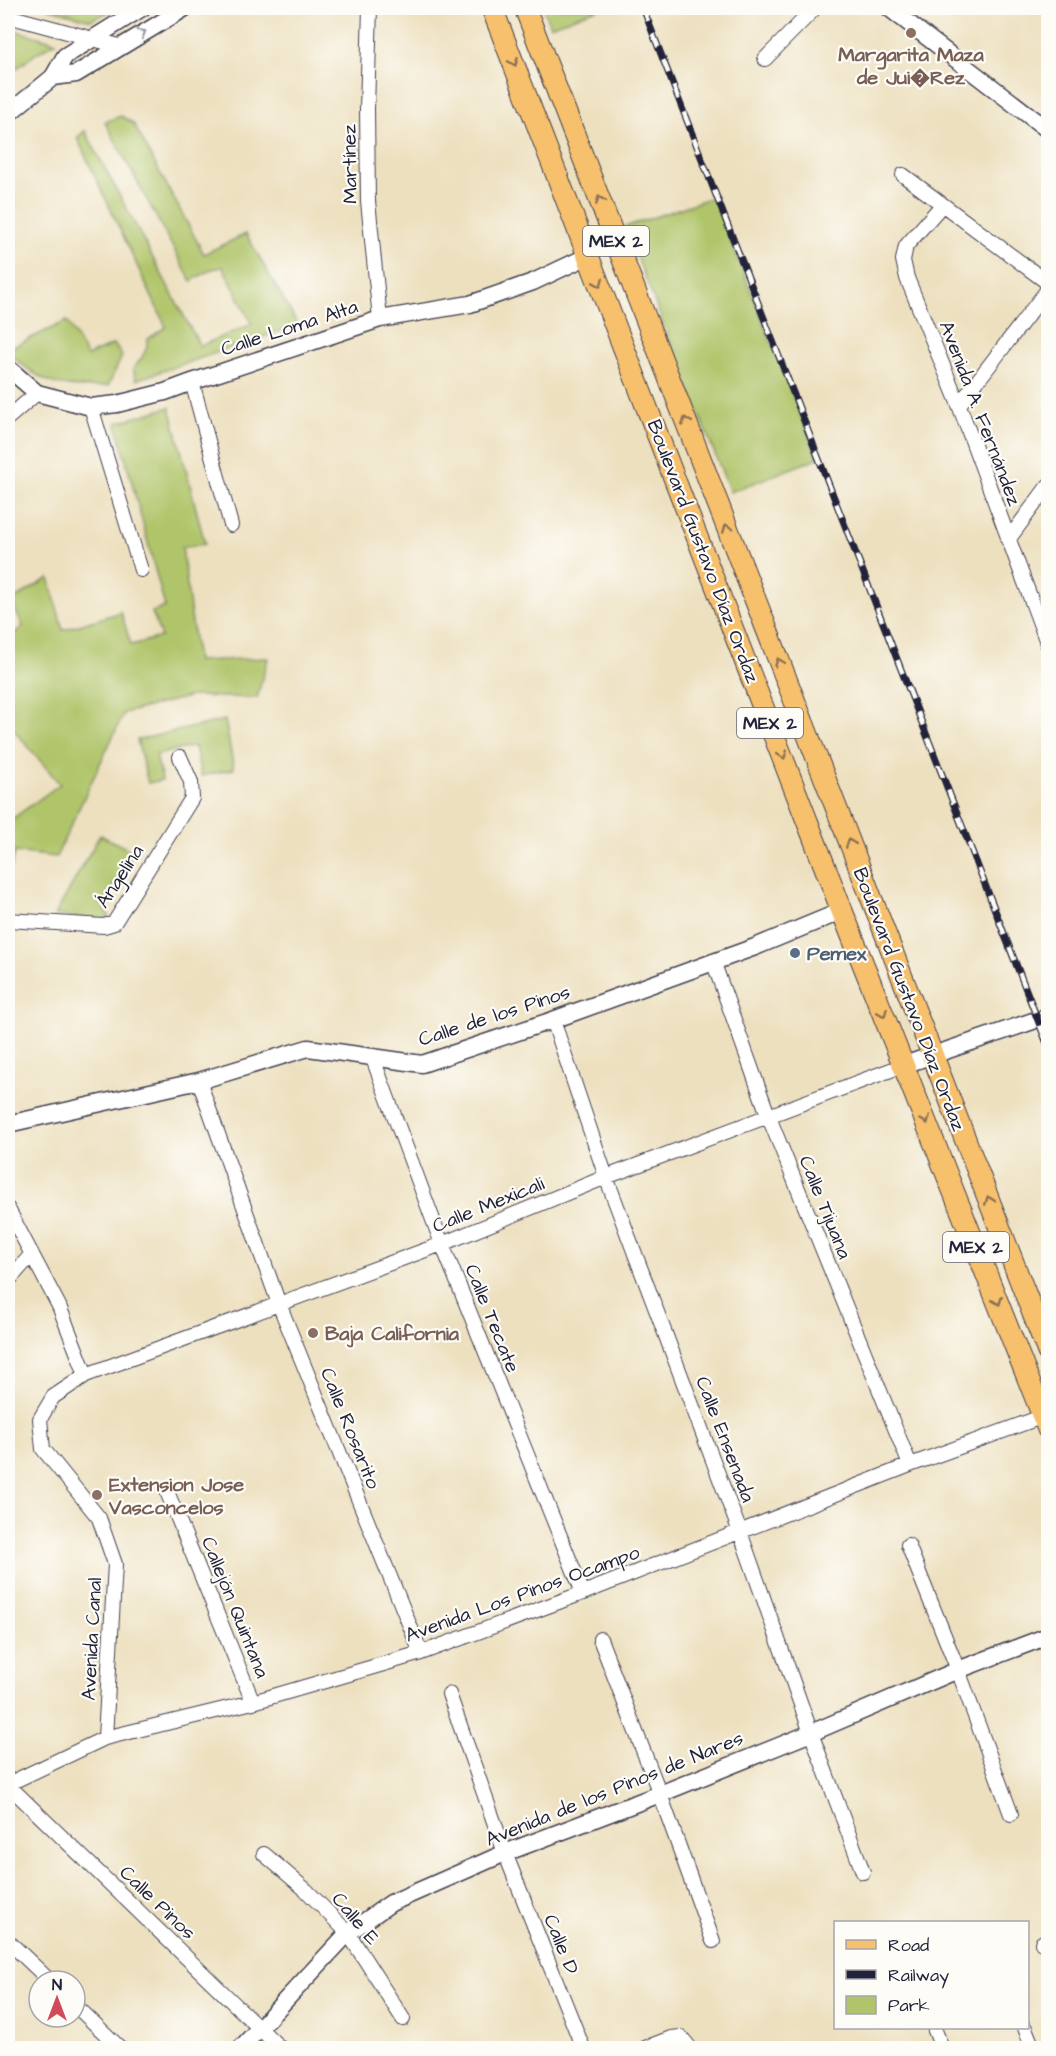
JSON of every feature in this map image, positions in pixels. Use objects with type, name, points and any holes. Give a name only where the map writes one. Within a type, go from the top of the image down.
[{"type":"main road","name":"Boulevard Gustavo Díaz Ordaz","points":[[492,8],[679,485],[842,911],[1046,1423]]},
{"type":"main road","name":"Boulevard Gustavo Díaz Ordaz","points":[[525,8],[1048,1352]]},
{"type":"main road","points":[[679,485],[707,475]]},
{"type":"street","points":[[8,114],[53,77],[65,56],[142,8]]},
{"type":"street","points":[[53,77],[76,74],[185,8]]},
{"type":"street","name":"Martínez","points":[[370,8],[367,110],[368,201],[380,319]]},
{"type":"street","points":[[765,59],[815,8]]},
{"type":"street","points":[[889,8],[1048,130]]},
{"type":"street","points":[[8,16],[119,46]]},
{"type":"street","points":[[903,175],[1048,283]]},
{"type":"street","name":"Avenida A. Fernández","points":[[942,204],[906,246],[903,260],[907,278],[959,405],[1048,645]]},
{"type":"street","name":"Calle Loma Alta","points":[[8,368],[37,393],[91,407],[165,392],[380,319],[470,304],[533,282],[588,256]]},
{"type":"street","points":[[959,405],[1048,289]]},
{"type":"street","points":[[192,382],[231,525]]},
{"type":"street","points":[[8,418],[37,393]]},
{"type":"street","points":[[91,407],[141,570]]},
{"type":"street","points":[[1008,540],[1048,486]]},
{"type":"street","name":"Ángelina","points":[[8,920],[104,926],[114,924],[192,798],[191,782],[180,758]]},
{"type":"street","name":"Calle de los Pinos","points":[[8,1124],[200,1081],[308,1048],[422,1064],[553,1020],[755,947],[842,911]]},
{"type":"street","name":"Calle Tijuana","points":[[713,962],[768,1115],[910,1465]]},
{"type":"street","points":[[904,1065],[1042,1018]]},
{"type":"street","name":"Calle Ensenada","points":[[553,1020],[606,1177],[740,1532],[863,1872]]},
{"type":"street","name":"Calle Tecate","points":[[372,1056],[442,1244],[583,1593]]},
{"type":"street","name":"Calle Mexicali","points":[[86,1375],[442,1244],[606,1177],[904,1065]]},
{"type":"street","name":"Calle Rosarito","points":[[200,1081],[279,1304],[421,1653]]},
{"type":"street","points":[[8,1209],[59,1306],[86,1375]]},
{"type":"street","points":[[8,1281],[32,1254]]},
{"type":"street","name":"Avenida Canal","points":[[86,1375],[53,1397],[40,1419],[43,1449],[99,1518],[116,1564],[105,1738]]},
{"type":"street","name":"Avenida Los Pinos Ocampo","points":[[8,1785],[105,1738],[253,1702],[421,1653],[583,1593],[910,1465],[1046,1423]]},
{"type":"street","name":"Callejón Quintana","points":[[168,1494],[253,1702]]},
{"type":"street","points":[[908,1545],[958,1670],[1011,1814]]},
{"type":"street","name":"Avenida de los Pinos de Nares","points":[[241,2049],[348,1933],[390,1903],[505,1853],[660,1794],[958,1670],[1048,1636]]},
{"type":"street","points":[[600,1639],[660,1794],[713,1941]]},
{"type":"street","name":"Calle D","points":[[449,1694],[505,1853],[583,2049]]},
{"type":"street","name":"Calle Pinos","points":[[8,1785],[261,2028],[280,2049]]},
{"type":"street","name":"Calle E","points":[[264,1854],[306,1890],[348,1933],[403,2019]]},
{"type":"street","points":[[8,1941],[37,1969]]},
{"type":"street","points":[[87,2017],[120,2049]]},
{"type":"street","points":[[934,2029],[942,2049]]},
{"type":"street","points":[[1025,2029],[1033,2049]]},
{"type":"street","points":[[645,2049],[671,2038],[681,2037],[690,2049]]},
{"type":"green space","points":[[47,8],[118,8],[91,20]]},
{"type":"green space","points":[[543,8],[600,8],[550,26]]},
{"type":"green space","points":[[8,29],[10,29],[56,42],[8,75]]},
{"type":"green space","points":[[121,116],[133,123],[204,254],[246,234],[298,325],[136,380],[133,369],[145,352],[148,339],[166,327],[77,138],[85,131],[200,346],[252,324],[223,267],[212,269],[191,281],[105,122]]},
{"type":"green space","points":[[713,197],[818,458],[730,492],[625,227]]},
{"type":"green space","points":[[67,321],[87,356],[114,344],[122,356],[108,386],[77,387],[53,383],[32,372],[8,352],[8,349]]},
{"type":"green space","points":[[170,407],[205,544],[182,547],[197,661],[268,658],[257,698],[192,696],[124,713],[56,857],[15,852],[8,879],[8,822],[60,784],[8,723],[8,639],[23,626],[11,601],[49,578],[63,630],[121,612],[131,645],[161,637],[152,612],[165,607],[116,423]]},
{"type":"green space","points":[[225,720],[234,769],[201,776],[195,746],[156,755],[162,780],[148,783],[137,740]]},
{"type":"green space","points":[[100,835],[134,852],[102,905],[109,916],[103,920],[55,915]]},
{"type":"railway","points":[[643,8],[1048,1046]]},
{"type":"place","name":"Margarita Maza de Jui�Rez","points":[[911,33]]},
{"type":"place","name":"Pemex","points":[[795,953]]},
{"type":"place","name":"Baja California","points":[[313,1333]]},
{"type":"place","name":"Extension Jose Vasconcelos","points":[[97,1495]]}]
